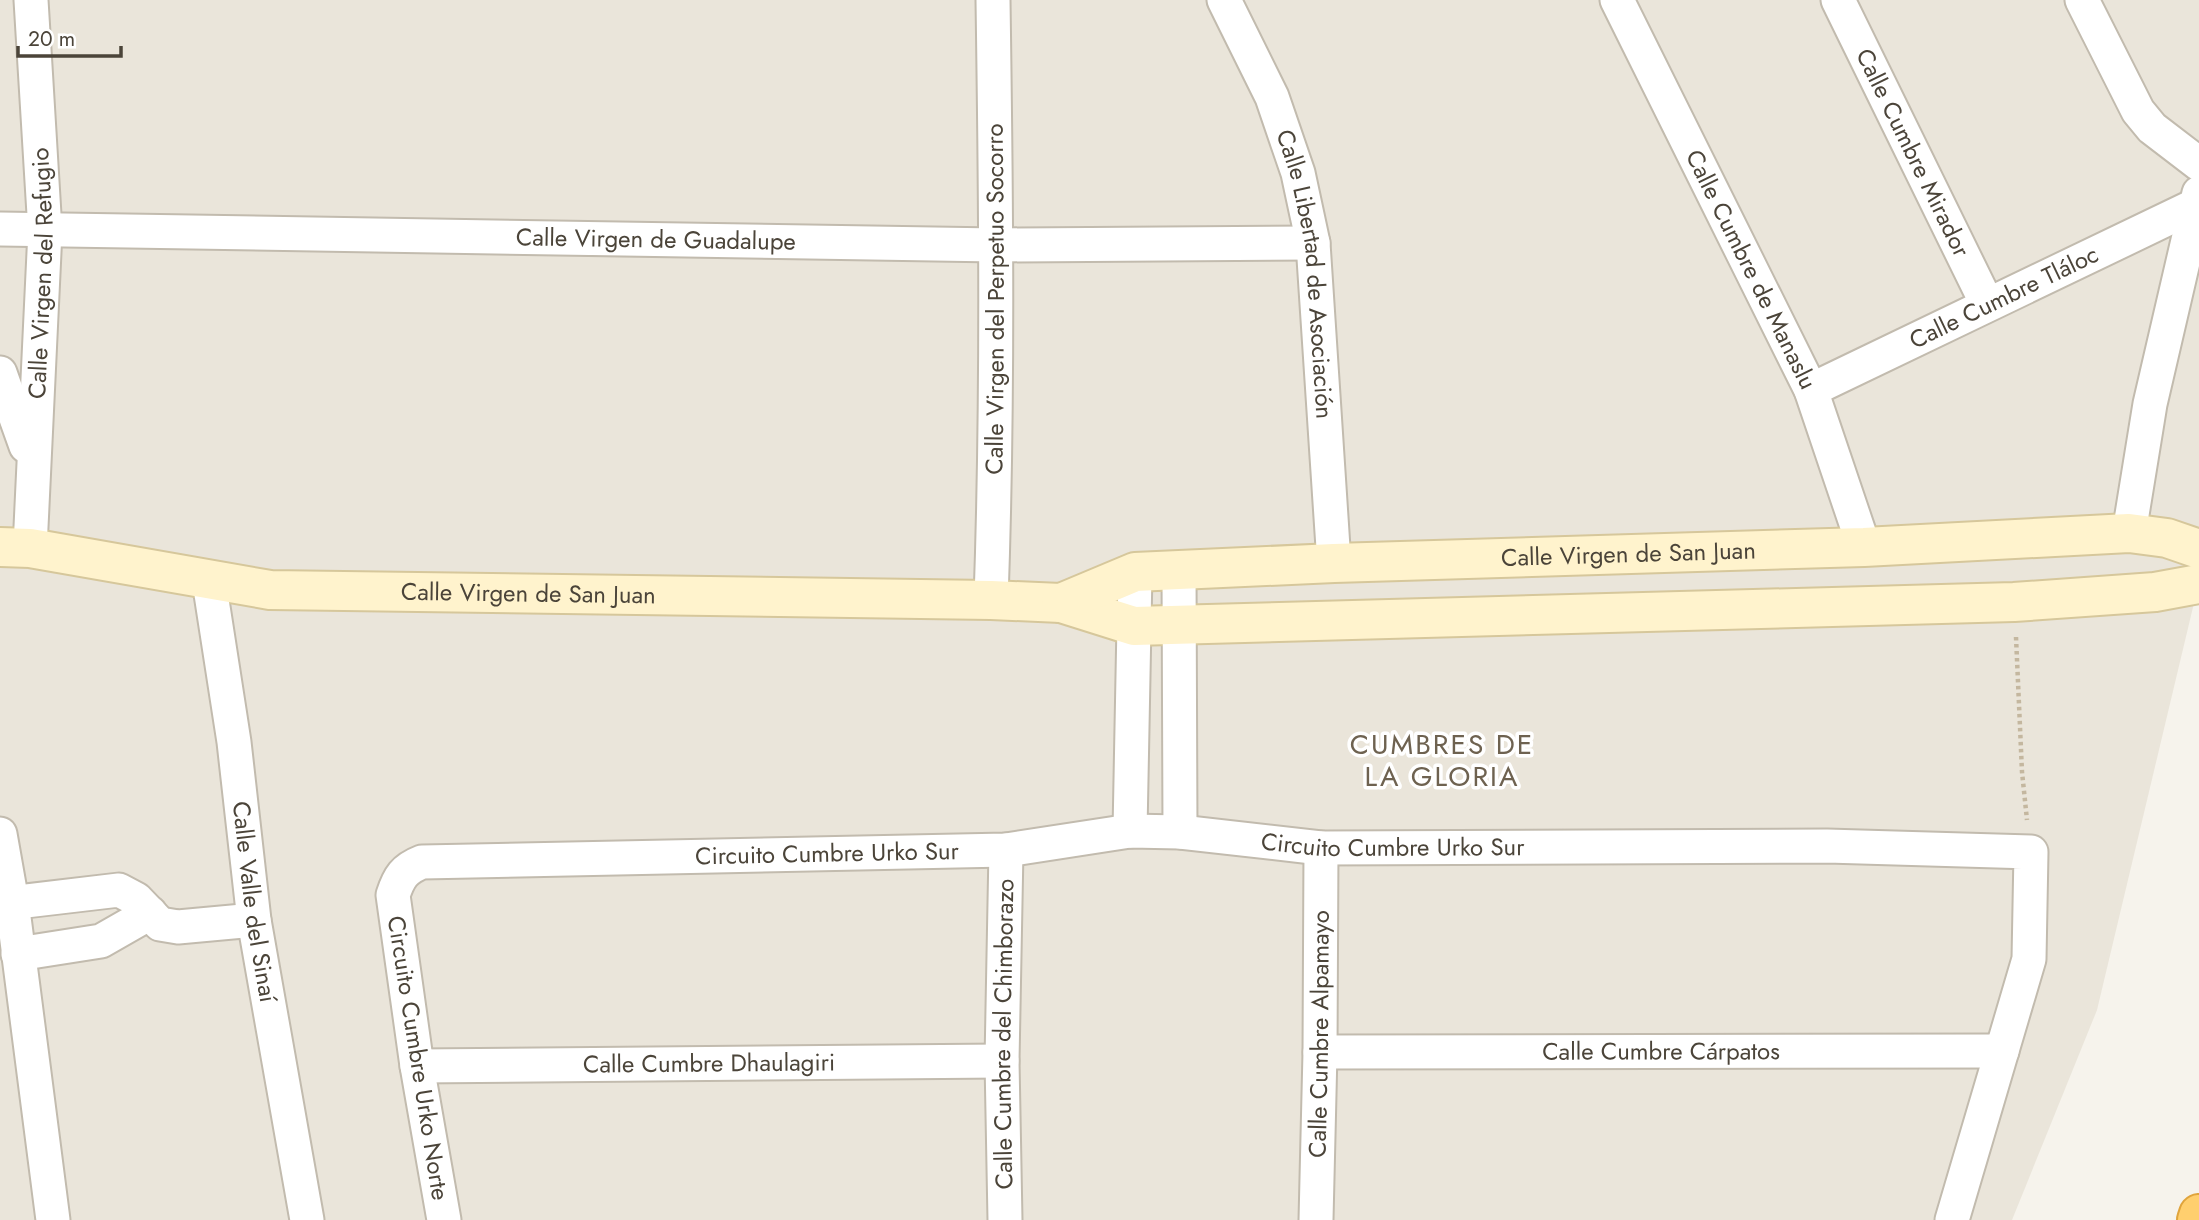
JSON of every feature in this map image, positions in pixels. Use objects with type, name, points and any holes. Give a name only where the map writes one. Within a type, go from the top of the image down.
[{"type":"highway","points":[[2197,1220],[2199,1213]]},
{"type":"street","name":"Calle Virgen del Refugio","points":[[15,548],[33,466],[45,231],[31,0]]},
{"type":"street","name":"Calle Virgen del Perpetuo Socorro","points":[[991,600],[996,450],[997,246],[993,0]]},
{"type":"street","name":"Calle Libertad de Asociación","points":[[1224,0],[1272,97],[1298,173],[1313,243],[1334,563]]},
{"type":"street","name":"Calle Cumbre de Manaslu","points":[[1617,0],[1811,390],[1864,547]]},
{"type":"street","name":"Calle Cumbre Mirador","points":[[1838,0],[1987,304]]},
{"type":"street","points":[[2082,0],[2138,111],[2152,128],[2199,164]]},
{"type":"street","name":"Calle Cumbre Tláloc","points":[[1811,390],[2198,199]]},
{"type":"street","points":[[2129,533],[2150,404],[2198,199]]},
{"type":"street","name":"Calle Virgen de Guadalupe","points":[[0,229],[997,246],[1313,243]]},
{"type":"street","points":[[0,373],[33,466]]},
{"type":"street","name":"Calle Virgen de San Juan","points":[[1061,603],[1135,572],[1179,569],[1864,547],[2129,533],[2167,538],[2199,549]]},
{"type":"street","name":"Calle Virgen de San Juan","points":[[15,548],[209,581],[284,590],[991,600],[1061,603],[1134,626],[2014,602],[2155,592],[2199,584]]},
{"type":"street","points":[[1179,569],[1180,831]]},
{"type":"street","points":[[1130,831],[1135,572]]},
{"type":"street","name":"Calle Valle del Sinaí","points":[[209,581],[234,742],[254,920],[307,1220]]},
{"type":"street","name":"Circuito Cumbre Urko Sur","points":[[393,895],[399,878],[410,867],[422,862],[1006,850],[1130,831],[1180,831],[1321,848],[1827,846],[2031,852]]},
{"type":"street","points":[[0,834],[6,903],[18,954],[53,1220]]},
{"type":"street","name":"Calle Cumbre Alpamayo","points":[[1316,1220],[1321,848]]},
{"type":"street","name":"Calle Cumbre del Chimborazo","points":[[1006,850],[1002,1061],[1006,1220]]},
{"type":"street","points":[[1952,1220],[2029,959],[2031,852]]},
{"type":"street","points":[[6,903],[119,890],[136,899],[160,924],[178,927],[254,920]]},
{"type":"street","name":"Circuito Cumbre Urko Norte","points":[[393,895],[417,1066],[444,1220]]},
{"type":"street","points":[[18,954],[101,940],[150,913]]},
{"type":"street","name":"Calle Cumbre Cárpatos","points":[[1320,1052],[2002,1051]]},
{"type":"street","name":"Calle Cumbre Dhaulagiri","points":[[417,1066],[1002,1061]]},
{"type":"path","points":[[2014,602],[2022,772],[2031,852]]},
{"type":"shaded area","points":[[0,0],[2199,0],[2199,582],[2097,1010],[2012,1220],[0,1220]]},
{"type":"district","name":"CUMBRES DE LA GLORIA","points":[[1442,760]]}]
